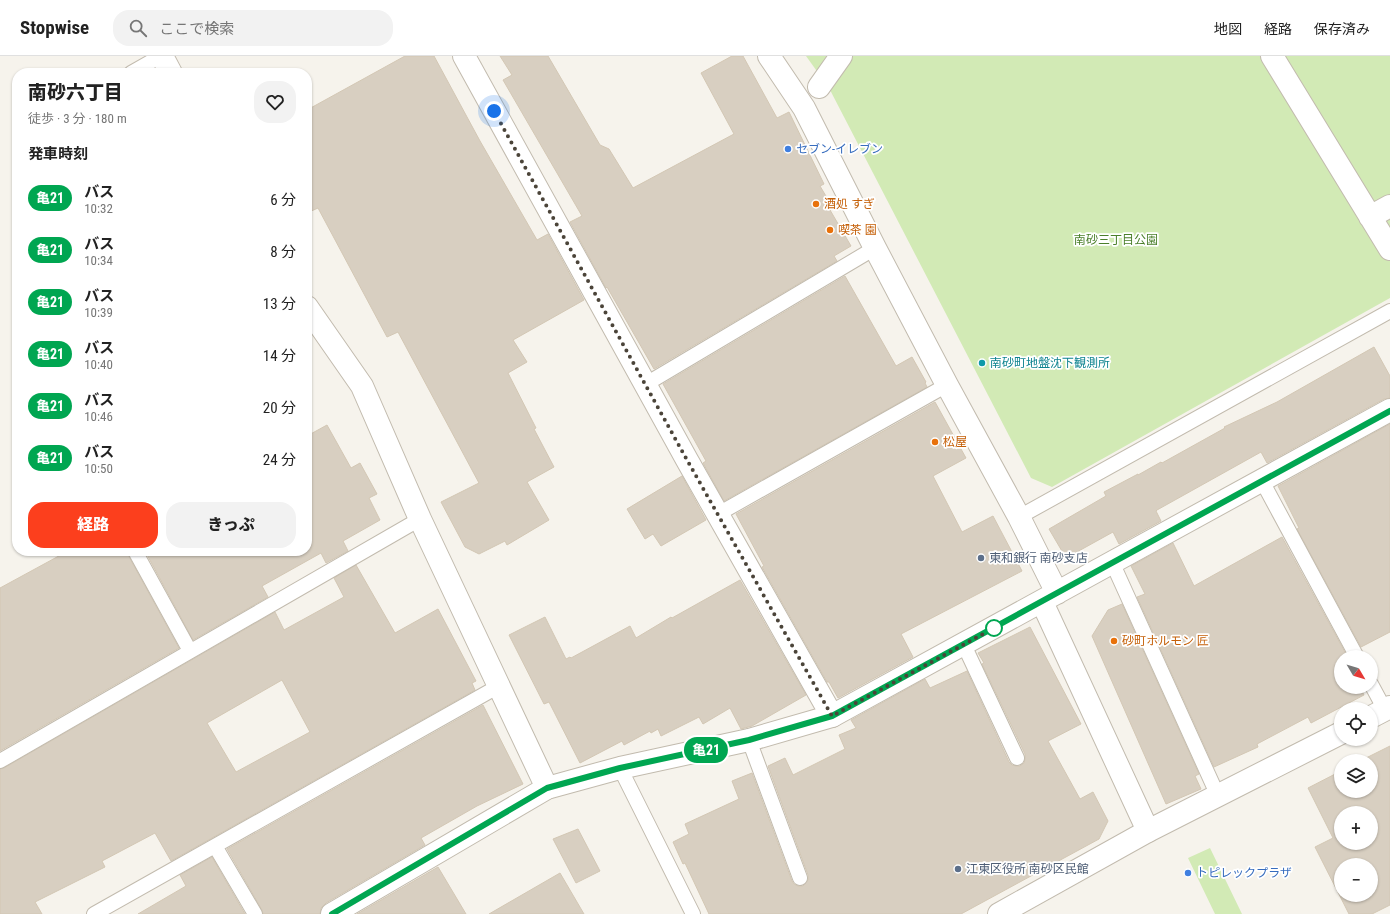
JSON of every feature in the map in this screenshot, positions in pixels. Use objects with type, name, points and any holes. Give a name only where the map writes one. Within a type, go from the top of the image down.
[{"type":"street","points":[[162,56],[168,68]]},
{"type":"street","points":[[464,56],[832,716]]},
{"type":"street","points":[[769,56],[804,108],[947,385],[1019,517],[1050,597],[1148,831]]},
{"type":"street","points":[[819,87],[842,56]]},
{"type":"street","points":[[1272,56],[1390,249]]},
{"type":"street","points":[[1370,217],[1390,206]]},
{"type":"street","points":[[312,314],[362,386],[420,519],[547,788]]},
{"type":"street","points":[[332,914],[547,788],[620,768],[749,740],[832,716],[964,645],[1390,410]]},
{"type":"street","points":[[999,914],[1148,831],[1334,737]]},
{"type":"lane","points":[[139,68],[162,56]]},
{"type":"lane","points":[[646,384],[876,248]]},
{"type":"lane","points":[[1019,517],[1390,311]]},
{"type":"lane","points":[[718,514],[947,385]]},
{"type":"lane","points":[[1262,481],[1353,650]]},
{"type":"lane","points":[[0,760],[420,519]]},
{"type":"lane","points":[[138,556],[190,651]]},
{"type":"lane","points":[[1112,562],[1218,796]]},
{"type":"lane","points":[[964,645],[1017,758]]},
{"type":"lane","points":[[94,914],[499,686]]},
{"type":"lane","points":[[1375,694],[1382,712]]},
{"type":"lane","points":[[749,740],[800,878]]},
{"type":"lane","points":[[620,768],[692,914]]},
{"type":"lane","points":[[215,846],[255,914]]},
{"type":"green space","name":"南砂三丁目公園","points":[[806,56],[1390,56],[1390,298],[1052,487],[1031,478],[829,88]]},
{"type":"green space","points":[[1210,848],[1242,914],[1215,914],[1188,858]]},
{"type":"building","points":[[405,56],[434,56],[480,141],[537,240],[548,234],[584,300],[513,340],[527,362],[508,373],[536,428],[534,429],[554,467],[527,482],[549,520],[507,545],[505,541],[479,554],[465,547],[441,502],[479,483],[398,332],[387,337],[318,208],[312,211],[312,107]]},
{"type":"building","points":[[500,56],[548,56],[600,145],[609,149],[633,188],[734,134],[701,73],[732,56],[743,56],[777,118],[789,112],[824,184],[820,186],[833,208],[830,210],[851,246],[834,256],[837,261],[654,369],[607,287],[606,288],[570,222],[582,216],[503,80],[512,75]]},
{"type":"building","points":[[845,276],[896,366],[912,357],[926,382],[927,387],[724,501],[703,463],[706,461],[663,384]]},
{"type":"building","points":[[1374,347],[1390,376],[1390,398],[1384,399],[1267,463],[1261,452],[1157,510],[1156,511],[1161,521],[1119,544],[1113,532],[1066,558],[1049,529],[1106,496],[1104,492],[1161,462],[1162,463],[1225,428],[1224,427],[1277,402]]},
{"type":"building","points":[[935,402],[966,458],[933,476],[962,532],[993,516],[1022,571],[901,634],[913,657],[838,698],[829,682],[827,682],[762,567],[764,566],[736,514]]},
{"type":"building","points":[[1390,424],[1390,632],[1361,647],[1297,529],[1299,528],[1278,486]]},
{"type":"building","points":[[327,425],[351,468],[360,463],[377,494],[369,498],[380,520],[343,541],[348,551],[326,563],[321,553],[262,586],[268,597],[193,640],[148,556],[312,556],[312,433]]},
{"type":"building","points":[[682,476],[706,520],[661,546],[653,534],[645,539],[627,509]]},
{"type":"building","points":[[1282,537],[1344,650],[1334,650],[1334,694],[1364,695],[1351,702],[1334,702],[1334,711],[1311,723],[1308,717],[1257,744],[1258,747],[1214,767],[1137,597],[1145,594],[1131,566],[1173,543],[1194,586]]},
{"type":"building","points":[[59,556],[129,556],[179,648],[0,751],[0,588]]},
{"type":"building","points":[[356,565],[395,633],[438,609],[476,681],[472,683],[475,690],[171,861],[155,833],[102,861],[105,867],[35,902],[42,914],[0,914],[0,769],[275,612],[284,630],[344,597],[334,578]],"holes":[[[282,680],[310,732],[236,772],[207,723]]]},
{"type":"building","points":[[740,580],[806,695],[752,726],[741,729],[730,708],[703,724],[699,717],[661,736],[658,729],[651,733],[650,731],[624,745],[622,741],[580,763],[549,702],[544,704],[509,635],[545,617],[566,659],[571,658],[630,626],[636,638],[671,617],[672,618]]},
{"type":"building","points":[[1122,604],[1199,774],[1195,776],[1201,789],[1166,804],[1092,636],[1108,610]]},
{"type":"building","points":[[1030,627],[1081,724],[1048,741],[1080,799],[1093,792],[1108,821],[1099,839],[961,914],[709,914],[685,863],[683,864],[673,842],[689,834],[685,824],[739,799],[732,781],[752,773],[792,881],[798,886],[803,886],[808,880],[808,875],[768,766],[785,758],[793,775],[845,749],[839,735],[856,728],[851,720],[925,679],[930,688],[967,671],[1009,762],[1016,766],[1020,766],[1024,763],[1025,754],[982,664],[984,663],[978,653]]},
{"type":"building","points":[[483,705],[523,784],[477,806],[421,838],[425,845],[326,903],[321,908],[320,914],[263,914],[227,849]]},
{"type":"building","points":[[1390,746],[1390,905],[1372,914],[1349,914],[1343,902],[1378,902],[1378,858],[1334,858],[1334,884],[1315,847],[1333,838],[1308,788],[1334,775],[1334,798],[1378,798],[1378,754],[1374,754]]},
{"type":"building","points":[[578,829],[600,871],[576,883],[553,839]]},
{"type":"building","points":[[212,857],[245,914],[138,914],[186,886],[180,875]]},
{"type":"building","points":[[438,867],[466,914],[357,914]]},
{"type":"building","points":[[560,873],[584,914],[489,914]]},
{"type":"bus line","name":"亀21","points":[[332,914],[547,788],[620,768],[749,740],[832,716],[1390,411]]},
{"type":"place","name":"セブン-イレブン","points":[[788,149]]},
{"type":"place","name":"酒処 すぎ","points":[[816,204]]},
{"type":"place","name":"喫茶 園","points":[[830,230]]},
{"type":"place","name":"南砂町地盤沈下観測所","points":[[982,363]]},
{"type":"place","name":"松屋","points":[[935,442]]},
{"type":"place","name":"東和銀行 南砂支店","points":[[981,558]]},
{"type":"place","name":"砂町ホルモン 匠","points":[[1114,641]]},
{"type":"place","name":"江東区役所 南砂区民館","points":[[958,869]]},
{"type":"place","name":"トピレックプラザ","points":[[1188,873]]},
{"type":"route","points":[[494,111],[687,460],[832,716],[994,628]]}]
